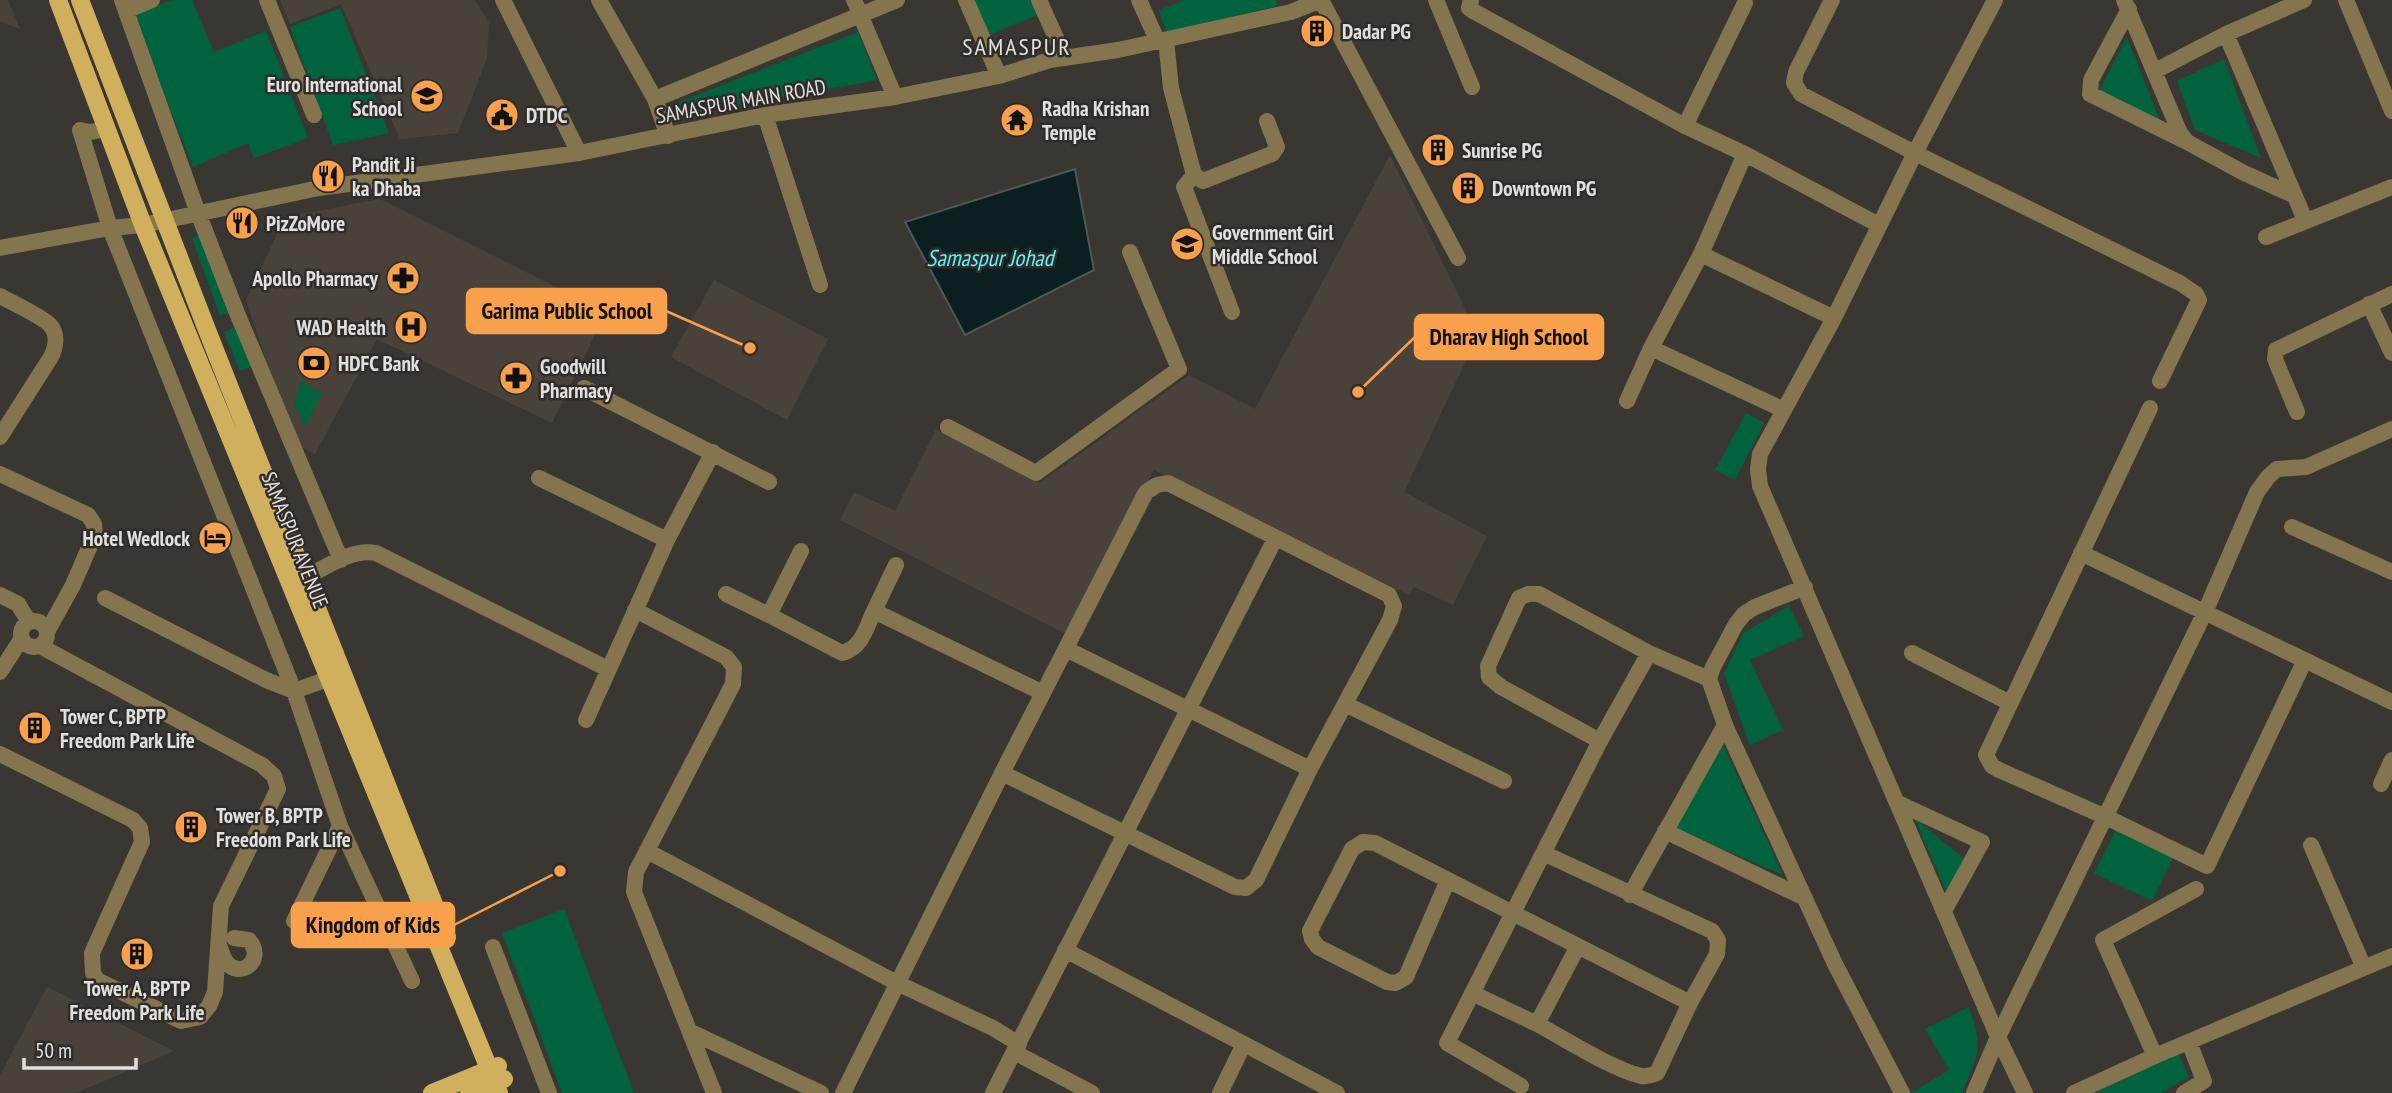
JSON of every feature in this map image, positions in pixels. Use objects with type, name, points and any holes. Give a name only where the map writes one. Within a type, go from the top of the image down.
[{"type":"main road","name":"SAMASPUR AVENUE","points":[[58,0],[143,225],[328,679],[499,1081]]},
{"type":"main road","name":"SAMASPUR AVENUE","points":[[80,0],[499,1081]]},
{"type":"main road","points":[[432,1093],[499,1081]]},
{"type":"main road","points":[[469,1093],[499,1081]]},
{"type":"street","points":[[152,0],[124,6],[198,213],[262,377],[341,560]]},
{"type":"street","points":[[267,0],[314,115]]},
{"type":"street","points":[[599,0],[655,99],[668,136]]},
{"type":"street","points":[[854,0],[895,97]]},
{"type":"street","points":[[655,99],[897,0]]},
{"type":"street","points":[[966,0],[999,76]]},
{"type":"street","points":[[1039,0],[1065,58]]},
{"type":"street","points":[[1139,0],[1162,41],[1171,88],[1194,175],[1203,181],[1272,154],[1277,147],[1267,121]]},
{"type":"street","points":[[1321,0],[1458,258]]},
{"type":"street","name":"SAMASPUR MAIN ROAD","points":[[0,248],[110,228],[143,225],[319,188],[579,153],[765,115],[895,97],[999,76],[1050,60],[1162,41],[1289,6],[1321,0]]},
{"type":"street","points":[[1436,0],[1472,87]]},
{"type":"street","points":[[1471,0],[1469,8],[1473,11],[1685,126],[1745,153],[1879,225]]},
{"type":"street","points":[[1832,0],[1796,72],[1794,83],[1801,94],[2196,293],[2199,300],[2160,381]]},
{"type":"street","points":[[1995,0],[1915,153],[1834,318],[1760,454],[1758,469],[1760,485],[1998,1037],[2025,1093]]},
{"type":"street","points":[[2155,71],[2227,34],[2304,0]]},
{"type":"street","points":[[2346,0],[2392,111]]},
{"type":"street","points":[[509,2],[579,153]]},
{"type":"street","points":[[1685,126],[1745,2]]},
{"type":"street","points":[[2126,5],[2091,80],[2090,94],[2244,173],[2295,195]]},
{"type":"street","points":[[2126,5],[2180,133],[2187,142]]},
{"type":"street","points":[[2227,34],[2305,220]]},
{"type":"street","points":[[765,115],[820,285]]},
{"type":"street","points":[[106,129],[91,132],[80,130],[110,228],[294,691],[340,827],[412,981]]},
{"type":"street","points":[[1627,401],[1651,348],[1701,254],[1745,153]]},
{"type":"street","points":[[1194,175],[1184,187],[1232,312]]},
{"type":"street","points":[[2266,237],[2392,187]]},
{"type":"street","points":[[947,427],[1036,473],[1179,369],[1130,252]]},
{"type":"street","points":[[1701,254],[1834,318]]},
{"type":"street","points":[[2297,412],[2275,359],[2276,350],[2392,293]]},
{"type":"street","points":[[0,296],[51,326],[56,340],[56,349],[0,437]]},
{"type":"street","points":[[2369,304],[2392,353]]},
{"type":"street","points":[[1651,348],[1784,410]]},
{"type":"street","points":[[584,388],[769,482]]},
{"type":"street","points":[[2150,408],[1986,755],[1992,766],[2207,866],[2305,660]]},
{"type":"street","points":[[1974,1093],[1998,1037],[2206,612],[2257,492],[2267,477],[2277,469],[2306,467],[2392,429]]},
{"type":"street","points":[[586,720],[667,540],[713,452]]},
{"type":"street","points":[[0,474],[88,515],[94,524],[95,534],[44,639],[29,646],[22,638]]},
{"type":"street","points":[[539,478],[667,540]]},
{"type":"street","points":[[843,1093],[1002,773],[1146,492],[1157,485],[1168,483],[1389,595],[1394,606],[1390,620],[1310,769],[1256,880],[1246,888],[1235,887],[1002,773]]},
{"type":"street","points":[[2292,527],[2392,572]]},
{"type":"street","points":[[993,1093],[1275,538]]},
{"type":"street","points":[[305,578],[365,551],[376,553],[608,669]]},
{"type":"street","points":[[769,615],[801,551]]},
{"type":"street","points":[[2081,553],[2392,702]]},
{"type":"street","points":[[726,594],[842,653],[858,645],[896,565]]},
{"type":"street","points":[[1805,587],[1744,614],[1713,667],[1709,679],[1725,725],[1835,964],[1902,1093]]},
{"type":"street","points":[[1600,741],[1501,687],[1489,677],[1488,666],[1518,598],[1539,594],[1649,653],[1709,679]]},
{"type":"street","points":[[0,595],[18,604],[29,622]]},
{"type":"street","points":[[104,598],[266,680],[294,691],[328,679]]},
{"type":"street","points":[[635,610],[726,657],[734,667],[733,684],[636,872],[634,892],[714,1093]]},
{"type":"street","points":[[874,611],[1043,693]]},
{"type":"street","points":[[0,754],[133,820],[140,828],[142,842],[92,953],[93,973],[97,981],[181,1021],[200,1017],[212,999],[221,906],[278,789],[274,776],[262,765],[44,639],[41,623],[29,622]]},
{"type":"street","points":[[0,672],[29,622]]},
{"type":"street","points":[[1066,649],[1310,769]]},
{"type":"street","points":[[1521,1086],[1447,1043],[1600,741],[1649,653]]},
{"type":"street","points":[[1912,653],[2010,704]]},
{"type":"street","points":[[1345,704],[1504,781]]},
{"type":"street","points":[[1630,895],[1725,725]]},
{"type":"street","points":[[2381,784],[2392,760]]},
{"type":"street","points":[[1898,803],[1982,842],[1944,911]]},
{"type":"street","points":[[294,922],[340,827]]},
{"type":"street","points":[[1665,831],[1805,898]]},
{"type":"street","points":[[1448,880],[1405,977],[1396,983],[1387,982],[1318,947],[1312,939],[1310,930],[1353,849],[1363,842],[1375,843],[1512,912],[1690,1003]]},
{"type":"street","points":[[2311,845],[2364,968]]},
{"type":"street","points":[[647,852],[897,983],[993,1028],[1016,1048],[1092,1093]]},
{"type":"street","points":[[1472,993],[1641,1076],[1657,1073],[1717,954],[1718,940],[1712,931],[1544,853]]},
{"type":"street","points":[[2155,1056],[2103,940],[2196,889]]},
{"type":"street","points":[[218,943],[228,964],[243,968],[252,963],[254,948],[249,940],[234,938]]},
{"type":"street","points":[[1537,1024],[1578,946]]},
{"type":"street","points":[[493,947],[549,1093]]},
{"type":"street","points":[[1065,950],[1337,1093]]},
{"type":"street","points":[[2074,1093],[2392,956]]},
{"type":"street","points":[[691,1032],[821,1093]]},
{"type":"street","points":[[2184,1093],[2204,1081],[2189,1042]]},
{"type":"street","points":[[1220,1093],[1244,1044]]},
{"type":"shaded area","points":[[0,0],[8,0],[20,29],[0,21]]},
{"type":"shaded area","name":"Euro International School","points":[[280,0],[475,0],[489,23],[487,58],[458,133],[400,139],[341,4],[290,24]]},
{"type":"shaded area","points":[[1390,155],[1478,335],[1404,492],[1487,536],[1453,605],[1414,587],[1409,595],[1154,470],[1068,635],[840,520],[854,492],[895,511],[936,429],[1040,483],[1189,375],[1255,409]]},
{"type":"shaded area","points":[[380,199],[606,312],[552,423],[377,339],[315,454],[294,443],[246,300],[285,217]]},
{"type":"shaded area","points":[[714,280],[828,339],[787,420],[671,357]]},
{"type":"shaded area","points":[[47,987],[174,1051],[76,1093],[0,1093],[0,1075]]},
{"type":"green space","points":[[172,0],[192,0],[214,52],[266,31],[308,138],[254,158],[248,143],[193,167],[133,15]]},
{"type":"green space","points":[[967,0],[1037,0],[1043,13],[984,37]]},
{"type":"green space","points":[[1184,0],[1276,0],[1278,6],[1166,32],[1159,10]]},
{"type":"green space","points":[[340,8],[389,133],[333,145],[290,27]]},
{"type":"green space","points":[[858,32],[877,80],[682,115],[679,102]]},
{"type":"green space","points":[[2127,37],[2161,123],[2099,91]]},
{"type":"green space","points":[[2224,59],[2261,158],[2195,130],[2177,81]]},
{"type":"green space","points":[[204,233],[233,311],[220,316],[192,238]]},
{"type":"green space","points":[[239,325],[255,365],[240,371],[224,332]]},
{"type":"green space","points":[[301,381],[322,393],[306,427],[294,405]]},
{"type":"green space","points":[[1746,413],[1764,423],[1735,480],[1715,470]]},
{"type":"green space","points":[[1789,606],[1804,636],[1750,660],[1783,730],[1750,745],[1724,674],[1743,633]]},
{"type":"green space","points":[[1723,745],[1783,875],[1675,828]]},
{"type":"green space","points":[[1915,819],[1966,860],[1948,896]]},
{"type":"green space","points":[[2118,826],[2175,853],[2152,901],[2094,873]]},
{"type":"green space","points":[[564,909],[634,1093],[562,1093],[502,933]]},
{"type":"green space","points":[[1969,1007],[1978,1043],[1975,1060],[1962,1093],[1911,1093],[1949,1070],[1925,1029]]},
{"type":"green space","points":[[2178,1053],[2189,1077],[2161,1093],[2095,1093]]},
{"type":"water","name":"Samaspur Johad","points":[[1075,169],[1094,270],[965,335],[905,222]]},
{"type":"place","name":"Dadar PG","points":[[1317,31]]},
{"type":"place","name":"Euro International School","points":[[427,96]]},
{"type":"place","name":"DTDC","points":[[502,115]]},
{"type":"place","name":"Radha Krishan Temple","points":[[1017,120]]},
{"type":"place","name":"Sunrise PG","points":[[1438,150]]},
{"type":"place","name":"Pandit Ji ka Dhaba","points":[[328,176]]},
{"type":"place","name":"Downtown PG","points":[[1468,188]]},
{"type":"place","name":"PizZoMore","points":[[242,223]]},
{"type":"place","name":"Government Girl Middle School","points":[[1187,244]]},
{"type":"place","name":"Apollo Pharmacy","points":[[403,278]]},
{"type":"place","name":"WAD Health","points":[[411,327]]},
{"type":"place","name":"Garima Public School","points":[[750,348]]},
{"type":"place","name":"HDFC Bank","points":[[314,363]]},
{"type":"place","name":"Goodwill Pharmacy","points":[[516,378]]},
{"type":"place","name":"Dharav High School","points":[[1358,392]]},
{"type":"place","name":"Hotel Wedlock","points":[[215,538]]},
{"type":"place","name":"Tower C, BPTP Freedom Park Life","points":[[35,728]]},
{"type":"place","name":"Tower B, BPTP Freedom Park Life","points":[[191,827]]},
{"type":"place","name":"Kingdom of Kids","points":[[560,871]]},
{"type":"place","name":"Tower A, BPTP Freedom Park Life","points":[[137,954]]},
{"type":"district","name":"SAMASPUR","points":[[1017,46]]}]
